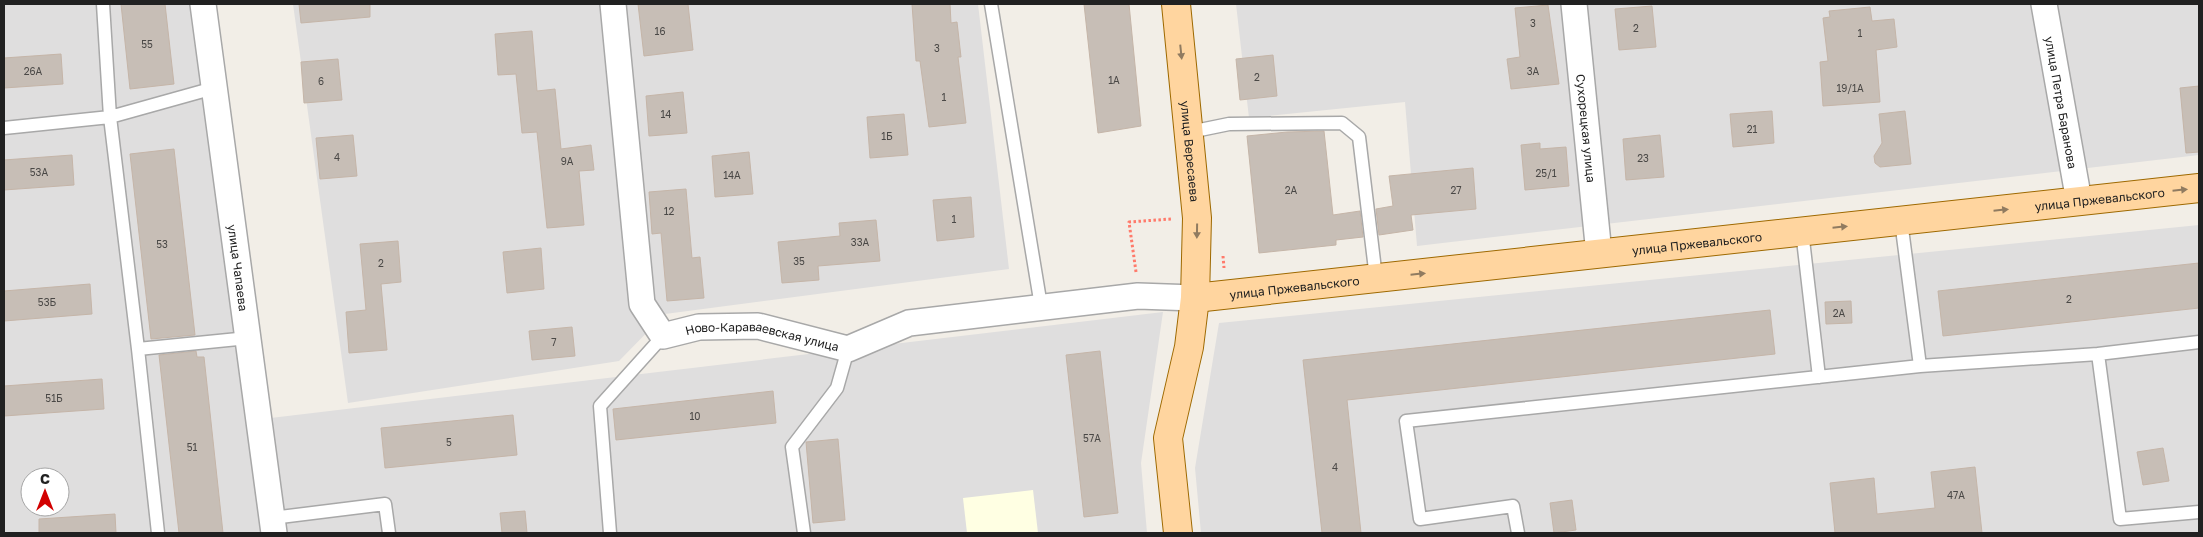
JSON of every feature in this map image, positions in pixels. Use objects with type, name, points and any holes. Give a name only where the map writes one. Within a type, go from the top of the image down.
[{"type":"main road","name":"улица Вересаева","points":[[1176,4],[1197,218],[1195,298],[1189,347],[1168,438],[1178,533]]},
{"type":"main road","name":"улица Пржевальского","points":[[1195,298],[2199,188]]},
{"type":"street","name":"улица Чапаева","points":[[203,4],[273,525]]},
{"type":"street","points":[[613,4],[642,304],[663,336]]},
{"type":"street","name":"Сухорецкая улица","points":[[1574,4],[1600,254]]},
{"type":"street","name":"улица Петра Баранова","points":[[2044,4],[2078,201]]},
{"type":"street","name":"Ново-Караваевская улица","points":[[663,336],[699,327],[758,326],[848,349],[909,323],[1040,306],[1138,296],[1195,298]]},
{"type":"lane","points":[[104,4],[110,116],[158,533]]},
{"type":"lane","points":[[991,4],[1040,306]]},
{"type":"lane","points":[[4,128],[110,116],[214,88]]},
{"type":"lane","points":[[1190,132],[1229,124],[1342,123],[1359,137],[1376,278]]},
{"type":"lane","points":[[1901,221],[1920,366]]},
{"type":"lane","points":[[1802,232],[1819,377]]},
{"type":"lane","points":[[610,533],[600,406],[663,336]]},
{"type":"lane","points":[[138,349],[248,338]]},
{"type":"lane","points":[[1518,533],[1513,506],[1420,519],[1406,421],[1920,366],[2098,354],[2199,342]]},
{"type":"lane","points":[[804,533],[792,447],[837,388],[848,349]]},
{"type":"lane","points":[[2098,354],[2120,519],[2199,512]]},
{"type":"lane","points":[[273,525],[385,504],[389,533]]},
{"type":"path","points":[[1137,281],[1129,222],[1171,220]]},
{"type":"shaded area","points":[[4,4],[193,4],[245,421],[1163,312],[1141,463],[1147,533],[4,533]]},
{"type":"shaded area","points":[[293,4],[978,4],[1009,269],[665,314],[619,361],[348,403]]},
{"type":"shaded area","points":[[1236,4],[2199,4],[2199,155],[1417,246],[1405,102],[1249,118]]},
{"type":"shaded area","points":[[2199,225],[2199,533],[1201,533],[1195,468],[1219,323]]},
{"type":"shaded area","points":[[1033,490],[1038,533],[967,533],[963,498]]},
{"type":"building","points":[[121,4],[165,4],[174,84],[130,89]]},
{"type":"building","points":[[299,4],[370,4],[370,17],[301,23]]},
{"type":"building","points":[[638,4],[688,4],[693,50],[644,56]]},
{"type":"building","points":[[912,4],[950,4],[951,23],[957,22],[961,57],[958,57],[966,123],[929,127],[920,61],[916,61]]},
{"type":"building","points":[[1084,4],[1129,4],[1141,126],[1098,133]]},
{"type":"building","points":[[1548,5],[1559,84],[1511,89],[1507,59],[1520,57],[1515,8]]},
{"type":"building","points":[[1652,6],[1656,47],[1619,50],[1615,9]]},
{"type":"building","points":[[1870,7],[1872,21],[1894,19],[1897,47],[1876,50],[1880,102],[1823,106],[1820,62],[1828,61],[1823,18],[1830,17],[1829,11]]},
{"type":"building","points":[[532,31],[537,91],[555,89],[561,149],[591,145],[594,170],[579,171],[584,225],[547,228],[537,132],[522,133],[516,74],[498,75],[495,34]]},
{"type":"building","points":[[61,54],[63,84],[4,88],[4,58]]},
{"type":"building","points":[[1273,55],[1277,96],[1240,100],[1236,59]]},
{"type":"building","points":[[338,59],[342,100],[304,103],[301,62]]},
{"type":"building","points":[[2199,86],[2199,152],[2186,153],[2180,88]]},
{"type":"building","points":[[683,92],[687,133],[649,136],[646,96]]},
{"type":"building","points":[[1772,111],[1774,143],[1733,147],[1730,114]]},
{"type":"building","points":[[1905,111],[1911,164],[1880,167],[1875,163],[1874,156],[1882,143],[1879,114]]},
{"type":"building","points":[[904,114],[908,155],[870,158],[867,117]]},
{"type":"building","points":[[1324,131],[1333,215],[1360,211],[1363,237],[1336,240],[1336,245],[1259,253],[1247,136]]},
{"type":"building","points":[[353,135],[357,176],[320,179],[316,138]]},
{"type":"building","points":[[1660,135],[1664,177],[1626,180],[1623,139]]},
{"type":"building","points":[[1540,143],[1540,149],[1566,147],[1569,186],[1525,190],[1521,145]]},
{"type":"building","points":[[174,149],[195,335],[151,339],[130,154]]},
{"type":"building","points":[[749,152],[753,194],[715,197],[712,156]]},
{"type":"building","points":[[72,155],[74,185],[4,190],[4,160]]},
{"type":"building","points":[[1473,168],[1476,209],[1411,215],[1413,230],[1379,235],[1376,209],[1393,206],[1389,176]]},
{"type":"building","points":[[686,189],[692,258],[700,257],[704,298],[667,301],[661,233],[652,234],[649,192]]},
{"type":"building","points":[[971,197],[974,237],[937,241],[933,200]]},
{"type":"building","points":[[876,220],[880,261],[818,266],[819,280],[782,283],[778,242],[840,236],[839,223]]},
{"type":"building","points":[[398,241],[401,282],[381,284],[387,350],[349,353],[346,312],[366,310],[360,244]]},
{"type":"building","points":[[541,248],[544,289],[507,293],[503,252]]},
{"type":"building","points":[[2199,263],[2199,308],[1943,336],[1938,291]]},
{"type":"building","points":[[90,284],[92,314],[4,321],[4,291]]},
{"type":"building","points":[[1851,301],[1852,323],[1826,324],[1825,302]]},
{"type":"building","points":[[1770,310],[1775,354],[1347,400],[1361,533],[1322,533],[1303,360]]},
{"type":"building","points":[[572,327],[575,356],[532,360],[529,331]]},
{"type":"building","points":[[196,351],[197,357],[204,357],[223,533],[179,533],[159,355]]},
{"type":"building","points":[[1100,351],[1118,513],[1084,517],[1066,355]]},
{"type":"building","points":[[102,379],[104,409],[4,416],[4,386]]},
{"type":"building","points":[[773,391],[776,423],[616,440],[613,409]]},
{"type":"building","points":[[513,415],[517,455],[385,468],[381,428]]},
{"type":"building","points":[[838,439],[845,520],[813,523],[806,442]]},
{"type":"building","points":[[2163,448],[2169,481],[2143,485],[2137,452]]},
{"type":"building","points":[[1975,467],[1982,533],[1835,533],[1830,483],[1874,478],[1877,514],[1935,508],[1931,472]]},
{"type":"building","points":[[1572,500],[1576,530],[1554,533],[1550,503]]},
{"type":"building","points":[[525,511],[527,533],[502,533],[500,513]]},
{"type":"building","points":[[115,514],[116,533],[39,533],[39,519]]}]
